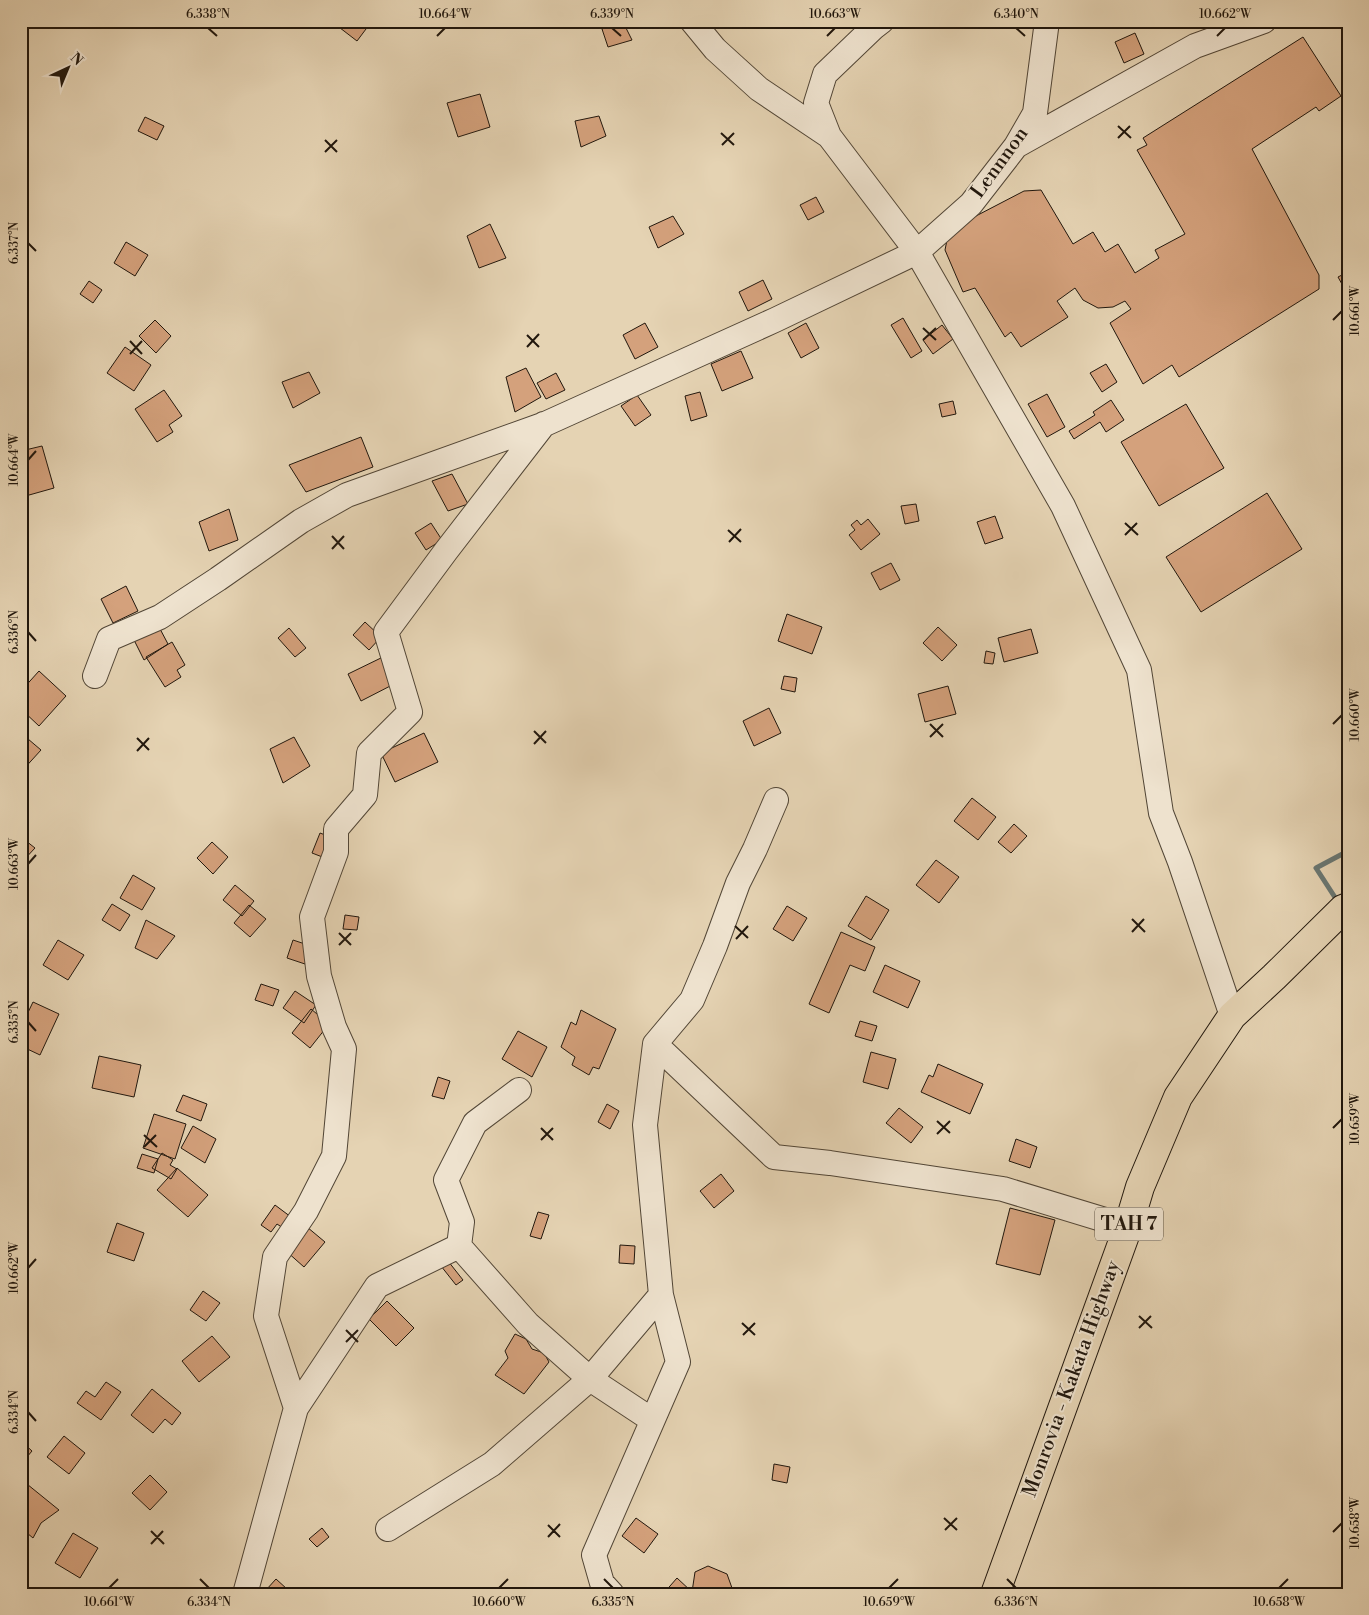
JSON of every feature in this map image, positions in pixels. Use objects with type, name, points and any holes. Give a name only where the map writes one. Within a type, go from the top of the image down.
[{"type":"highway","name":"Monrovia - Kakata Highway","points":[[994,1594],[1128,1227],[1140,1187],[1178,1097],[1232,1016],[1343,909],[1348,907]]},
{"type":"street","points":[[692,21],[715,49],[759,89],[829,136]]},
{"type":"street","points":[[882,21],[825,74],[816,102],[829,136],[917,252],[1062,506],[1139,670],[1161,813],[1180,862],[1232,1016]]},
{"type":"street","name":"Lennnon","points":[[95,676],[109,639],[160,617],[301,521],[347,495],[545,424],[775,320],[917,252],[971,204],[1016,146],[1034,113],[1047,21]]},
{"type":"street","points":[[1016,146],[1195,46],[1264,21]]},
{"type":"street","points":[[296,1408],[266,1316],[276,1257],[306,1211],[334,1156],[344,1049],[334,1027],[319,976],[312,917],[336,852],[336,829],[365,795],[369,753],[410,712],[386,632],[446,550],[545,424]]},
{"type":"street","points":[[612,1594],[602,1584],[594,1555],[678,1362],[662,1295],[645,1125],[655,1044],[692,1000],[715,946],[738,883],[776,800]]},
{"type":"street","points":[[655,1044],[774,1157],[830,1163],[1003,1189],[1128,1227]]},
{"type":"street","points":[[518,1090],[475,1123],[446,1180],[462,1222],[459,1246],[528,1324],[590,1379],[652,1420]]},
{"type":"street","points":[[245,1594],[296,1408],[377,1286],[459,1246]]},
{"type":"street","points":[[388,1529],[492,1464],[590,1379],[662,1295]]},
{"type":"building","points":[[331,21],[372,21],[357,41]]},
{"type":"building","points":[[623,22],[632,40],[608,47],[602,29]]},
{"type":"building","points":[[1135,33],[1144,54],[1124,63],[1115,42]]},
{"type":"building","points":[[1303,37],[1341,96],[1319,111],[1316,107],[1252,149],[1319,275],[1319,289],[1179,377],[1172,365],[1143,384],[1110,323],[1131,309],[1125,301],[1113,307],[1098,308],[1083,300],[1075,288],[1057,301],[1068,317],[1021,347],[1011,332],[1005,337],[975,288],[963,292],[945,250],[949,230],[1024,191],[1041,190],[1073,244],[1093,232],[1105,252],[1118,244],[1135,273],[1159,258],[1155,250],[1185,234],[1137,150],[1147,145],[1143,138]]},
{"type":"building","points":[[480,94],[490,127],[458,137],[447,103]]},
{"type":"building","points":[[599,116],[606,136],[581,147],[575,121]]},
{"type":"building","points":[[145,117],[164,126],[157,140],[138,131]]},
{"type":"building","points":[[816,197],[824,212],[808,220],[800,205]]},
{"type":"building","points":[[673,216],[684,234],[658,248],[649,227]]},
{"type":"building","points":[[490,224],[506,258],[479,268],[467,236]]},
{"type":"building","points":[[126,242],[148,255],[135,276],[114,263]]},
{"type":"building","points":[[1348,272],[1348,295],[1338,277]]},
{"type":"building","points":[[763,280],[772,299],[748,311],[739,292]]},
{"type":"building","points":[[89,281],[102,290],[93,303],[80,294]]},
{"type":"building","points":[[903,318],[922,351],[911,358],[891,325]]},
{"type":"building","points":[[155,320],[171,336],[156,353],[139,336]]},
{"type":"building","points":[[645,323],[658,347],[635,359],[623,335]]},
{"type":"building","points":[[806,323],[819,348],[801,358],[788,333]]},
{"type":"building","points":[[942,325],[953,339],[933,354],[923,340]]},
{"type":"building","points":[[125,347],[151,365],[134,391],[107,373]]},
{"type":"building","points":[[741,351],[753,378],[722,391],[711,364]]},
{"type":"building","points":[[1106,364],[1117,382],[1102,392],[1090,373]]},
{"type":"building","points":[[526,368],[541,397],[515,412],[506,377]]},
{"type":"building","points":[[309,372],[320,393],[293,408],[282,382]]},
{"type":"building","points":[[556,373],[565,390],[546,399],[537,383]]},
{"type":"building","points":[[164,390],[182,416],[169,425],[173,432],[157,442],[135,409]]},
{"type":"building","points":[[700,392],[707,416],[691,421],[685,396]]},
{"type":"building","points":[[1047,394],[1065,427],[1047,437],[1028,404]]},
{"type":"building","points":[[637,395],[651,415],[635,426],[621,406]]},
{"type":"building","points":[[1111,400],[1124,420],[1106,432],[1100,422],[1074,439],[1069,431],[1095,415],[1093,412]]},
{"type":"building","points":[[953,401],[956,414],[942,417],[939,404]]},
{"type":"building","points":[[1186,404],[1224,468],[1159,506],[1121,442]]},
{"type":"building","points":[[361,437],[373,467],[306,492],[289,465]]},
{"type":"building","points":[[42,446],[54,488],[22,497],[21,451]]},
{"type":"building","points":[[452,474],[468,504],[448,511],[432,481]]},
{"type":"building","points":[[1267,493],[1302,549],[1201,612],[1166,557]]},
{"type":"building","points":[[916,504],[919,521],[905,524],[901,506]]},
{"type":"building","points":[[229,509],[238,540],[209,551],[199,522]]},
{"type":"building","points":[[995,516],[1003,538],[985,544],[977,522]]},
{"type":"building","points":[[868,519],[880,534],[861,550],[849,535],[855,530],[851,525],[857,520],[861,525]]},
{"type":"building","points":[[431,523],[442,540],[426,550],[415,533]]},
{"type":"building","points":[[891,563],[900,580],[880,590],[871,573]]},
{"type":"building","points":[[126,586],[138,611],[113,623],[101,599]]},
{"type":"building","points":[[787,614],[822,627],[812,654],[778,641]]},
{"type":"building","points":[[365,622],[381,637],[369,650],[353,635]]},
{"type":"building","points":[[159,627],[168,644],[144,660],[134,640]]},
{"type":"building","points":[[938,627],[957,645],[942,661],[923,643]]},
{"type":"building","points":[[289,628],[306,648],[295,657],[278,638]]},
{"type":"building","points":[[1031,629],[1038,653],[1004,662],[998,638]]},
{"type":"building","points":[[172,642],[185,665],[177,670],[181,677],[165,687],[146,657]]},
{"type":"building","points":[[986,651],[995,653],[993,664],[984,663]]},
{"type":"building","points":[[385,656],[398,682],[361,701],[348,674]]},
{"type":"building","points":[[39,671],[66,696],[39,726],[21,709],[21,691]]},
{"type":"building","points":[[784,676],[797,678],[795,692],[781,689]]},
{"type":"building","points":[[948,686],[956,714],[925,722],[918,694]]},
{"type":"building","points":[[769,708],[781,733],[754,746],[743,721]]},
{"type":"building","points":[[21,733],[41,750],[21,772]]},
{"type":"building","points":[[424,733],[438,762],[395,782],[381,753]]},
{"type":"building","points":[[294,737],[310,766],[283,783],[270,749]]},
{"type":"building","points":[[972,798],[996,817],[978,840],[954,821]]},
{"type":"building","points":[[1014,824],[1027,836],[1011,853],[998,842]]},
{"type":"building","points":[[320,833],[333,838],[325,858],[312,853]]},
{"type":"building","points":[[21,837],[35,848],[21,863]]},
{"type":"building","points":[[212,842],[228,857],[213,874],[197,858]]},
{"type":"building","points":[[936,860],[959,877],[939,903],[916,885]]},
{"type":"building","points":[[133,875],[155,888],[142,910],[120,898]]},
{"type":"building","points":[[235,885],[254,901],[242,916],[223,900]]},
{"type":"building","points":[[866,896],[889,910],[871,940],[848,926]]},
{"type":"building","points":[[112,904],[130,915],[120,931],[102,920]]},
{"type":"building","points":[[249,905],[266,919],[250,937],[234,923]]},
{"type":"building","points":[[787,906],[807,918],[793,941],[773,929]]},
{"type":"building","points":[[345,915],[359,917],[357,930],[343,929]]},
{"type":"building","points":[[146,920],[175,936],[157,959],[135,948]]},
{"type":"building","points":[[841,932],[875,947],[865,971],[850,965],[829,1013],[809,1004]]},
{"type":"building","points":[[58,940],[84,955],[68,980],[43,965]]},
{"type":"building","points":[[293,940],[305,944],[312,943],[305,964],[287,958]]},
{"type":"building","points":[[885,965],[920,981],[908,1008],[873,992]]},
{"type":"building","points":[[261,984],[279,990],[273,1006],[255,1000]]},
{"type":"building","points":[[295,991],[316,1005],[304,1023],[283,1008]]},
{"type":"building","points":[[33,1002],[59,1014],[40,1055],[21,1046],[21,1027]]},
{"type":"building","points":[[311,1009],[329,1024],[310,1048],[292,1033]]},
{"type":"building","points":[[581,1010],[616,1029],[599,1069],[593,1067],[589,1075],[572,1065],[575,1057],[561,1047],[571,1022],[576,1025]]},
{"type":"building","points":[[860,1021],[877,1026],[872,1041],[855,1036]]},
{"type":"building","points":[[518,1031],[547,1047],[532,1077],[502,1059]]},
{"type":"building","points":[[871,1052],[896,1059],[888,1089],[863,1082]]},
{"type":"building","points":[[99,1056],[141,1065],[134,1097],[92,1088]]},
{"type":"building","points":[[938,1064],[983,1084],[970,1114],[921,1092],[929,1075],[933,1077]]},
{"type":"building","points":[[438,1077],[450,1081],[444,1099],[432,1096]]},
{"type":"building","points":[[183,1095],[207,1104],[201,1121],[176,1111]]},
{"type":"building","points":[[607,1104],[619,1111],[610,1129],[598,1122]]},
{"type":"building","points":[[899,1108],[923,1127],[911,1143],[886,1123]]},
{"type":"building","points":[[154,1114],[186,1124],[175,1159],[143,1148]]},
{"type":"building","points":[[193,1126],[216,1139],[205,1163],[181,1148]]},
{"type":"building","points":[[1016,1139],[1037,1147],[1030,1168],[1009,1161]]},
{"type":"building","points":[[162,1153],[173,1160],[170,1165],[177,1169],[171,1179],[152,1168]]},
{"type":"building","points":[[142,1154],[158,1159],[154,1173],[137,1168]]},
{"type":"building","points":[[177,1168],[208,1195],[188,1217],[157,1190]]},
{"type":"building","points":[[721,1174],[734,1191],[714,1208],[700,1191]]},
{"type":"building","points":[[275,1205],[291,1217],[283,1228],[277,1224],[271,1232],[261,1225]]},
{"type":"building","points":[[1010,1208],[1055,1220],[1040,1275],[996,1264]]},
{"type":"building","points":[[538,1212],[549,1215],[541,1239],[530,1236]]},
{"type":"building","points":[[117,1223],[144,1233],[134,1261],[107,1252]]},
{"type":"building","points":[[307,1227],[325,1242],[304,1267],[286,1251]]},
{"type":"building","points":[[620,1245],[635,1246],[634,1264],[619,1263]]},
{"type":"building","points":[[448,1261],[463,1280],[456,1285],[441,1266]]},
{"type":"building","points":[[203,1291],[220,1303],[206,1321],[190,1310]]},
{"type":"building","points":[[387,1301],[414,1328],[396,1346],[369,1319]]},
{"type":"building","points":[[515,1334],[526,1339],[532,1349],[544,1353],[549,1362],[524,1394],[495,1375],[508,1358],[505,1351]]},
{"type":"building","points":[[212,1336],[230,1357],[199,1382],[182,1361]]},
{"type":"building","points":[[106,1382],[121,1392],[101,1420],[77,1403],[86,1391],[95,1397]]},
{"type":"building","points":[[152,1389],[181,1413],[172,1425],[165,1419],[153,1433],[131,1415]]},
{"type":"building","points":[[64,1436],[85,1453],[69,1474],[47,1457]]},
{"type":"building","points":[[21,1441],[32,1451],[21,1464]]},
{"type":"building","points":[[774,1464],[790,1467],[787,1483],[772,1480]]},
{"type":"building","points":[[150,1475],[167,1492],[150,1510],[132,1493]]},
{"type":"building","points":[[22,1480],[59,1510],[41,1523],[33,1538],[21,1528]]},
{"type":"building","points":[[636,1518],[658,1534],[644,1553],[622,1536]]},
{"type":"building","points":[[322,1528],[329,1537],[317,1547],[309,1539]]},
{"type":"building","points":[[73,1533],[98,1548],[80,1578],[55,1563]]},
{"type":"building","points":[[708,1566],[727,1574],[732,1588],[730,1594],[663,1594],[677,1578],[692,1592],[695,1572]]},
{"type":"building","points":[[276,1579],[287,1589],[282,1594],[270,1594],[266,1590]]},
{"type":"waterway","points":[[1338,902],[1316,868],[1348,851]]}]
